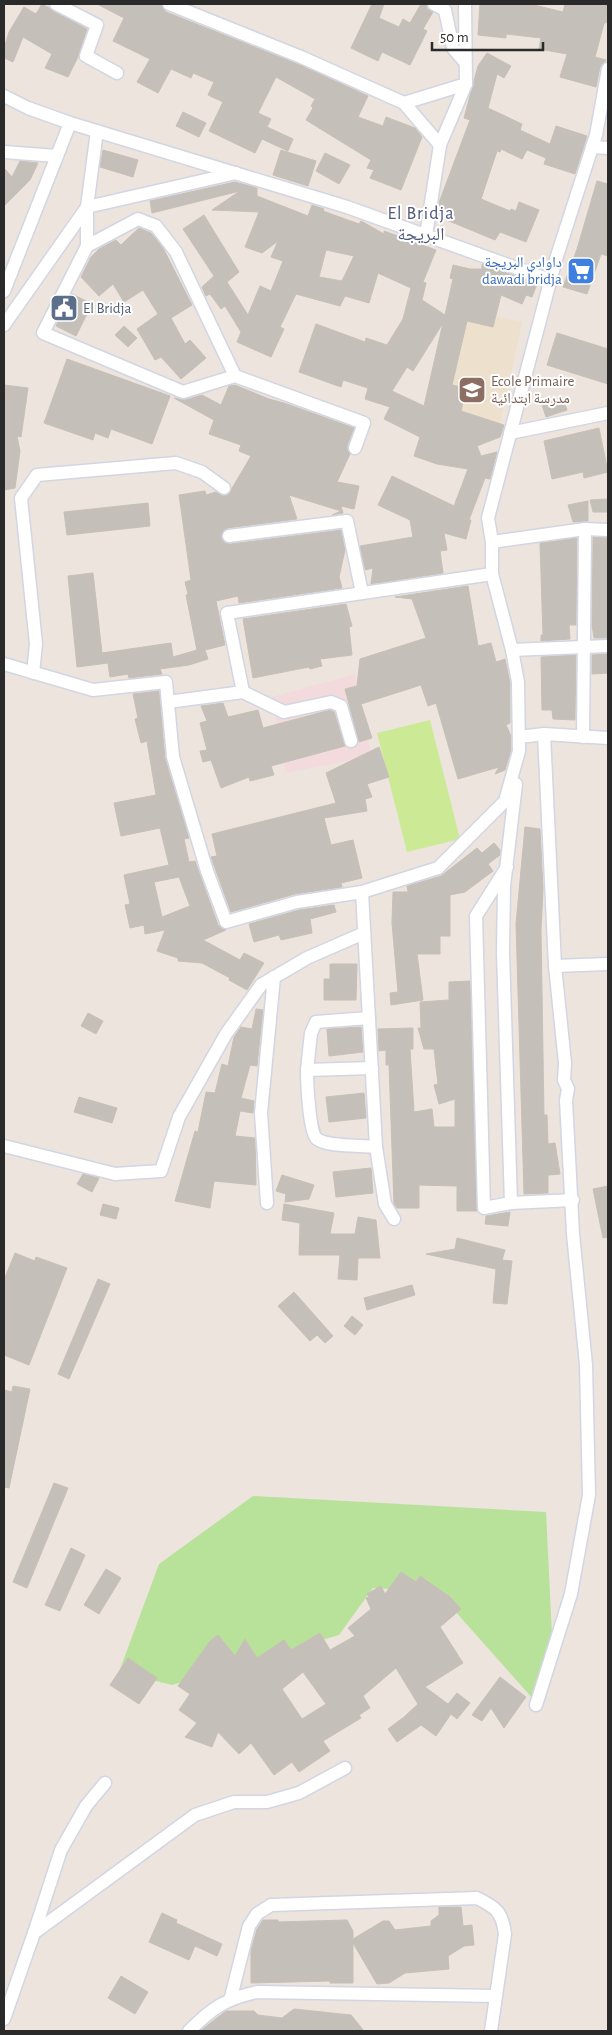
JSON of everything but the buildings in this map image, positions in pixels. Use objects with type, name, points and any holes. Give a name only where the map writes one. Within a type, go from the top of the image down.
[{"type":"street","points":[[56,4],[97,25],[86,56],[117,73]]},
{"type":"street","points":[[169,4],[301,57],[404,103],[440,145]]},
{"type":"street","points":[[434,4],[445,10],[454,48],[466,62]]},
{"type":"street","points":[[426,235],[440,145],[466,84],[465,4]]},
{"type":"street","points":[[511,1203],[503,953],[507,867],[519,751],[518,682],[512,650],[492,574],[492,542],[488,518],[550,280],[592,147],[608,69]]},
{"type":"street","points":[[404,103],[466,84]]},
{"type":"street","points":[[4,96],[28,108],[70,123],[347,207],[550,280]]},
{"type":"street","points":[[4,291],[70,123]]},
{"type":"street","points":[[97,131],[87,207],[87,246],[43,333],[183,392],[235,376],[364,423],[355,448]]},
{"type":"street","points":[[592,147],[608,148]]},
{"type":"street","points":[[4,152],[57,156]]},
{"type":"street","points":[[4,325],[87,207],[236,173]]},
{"type":"street","points":[[87,246],[138,219],[156,226],[176,252],[235,376]]},
{"type":"street","points":[[510,433],[608,413]]},
{"type":"street","points":[[34,673],[36,644],[21,498],[36,475],[176,463],[202,472],[224,488]]},
{"type":"street","points":[[228,536],[347,521],[362,593]]},
{"type":"street","points":[[492,542],[585,529],[608,530]]},
{"type":"street","points":[[583,737],[585,529]]},
{"type":"street","points":[[243,692],[227,613],[492,574]]},
{"type":"street","points":[[512,650],[608,646]]},
{"type":"street","points":[[4,664],[93,690],[166,682],[173,756],[207,871],[226,922],[297,902],[362,892],[438,868],[505,801],[519,751]]},
{"type":"street","points":[[168,702],[243,692],[284,712],[331,702],[341,706],[351,741]]},
{"type":"street","points":[[519,737],[544,734],[608,738]]},
{"type":"street","points":[[536,1705],[571,1594],[589,1495],[586,1364],[573,1234],[573,1200],[566,1100],[568,1090],[564,1080],[565,1063],[555,966],[544,734]]},
{"type":"street","points":[[507,867],[476,916],[484,1208],[511,1203],[573,1200]]},
{"type":"street","points":[[362,892],[376,1146],[385,1204],[394,1219]]},
{"type":"street","points":[[4,1146],[115,1174],[161,1171],[179,1118],[226,1034],[261,985],[307,958],[364,933]]},
{"type":"street","points":[[555,966],[608,964]]},
{"type":"street","points":[[267,1203],[262,1113],[274,977]]},
{"type":"street","points":[[369,1018],[316,1022],[311,1033],[308,1070],[312,1125],[317,1139],[326,1143],[376,1146]]},
{"type":"street","points":[[308,1070],[372,1068]]},
{"type":"street","points":[[34,1933],[195,1815],[234,1802],[267,1802],[299,1794],[345,1768]]},
{"type":"street","points":[[4,2020],[61,1850],[86,1806],[105,1783]]},
{"type":"street","points":[[231,1997],[249,1926],[257,1914],[271,1905],[477,1898],[495,1908],[503,1919],[505,1934],[494,1996],[491,2031]]},
{"type":"street","points":[[189,2031],[206,2014],[231,1997],[257,1992],[494,1996]]},
{"type":"shaded area","name":"Ecole Primaire مدرسة ابتدائية","points":[[455,308],[522,322],[499,428],[432,413]]},
{"type":"shaded area","points":[[355,674],[371,756],[286,773],[272,697]]},
{"type":"green space","points":[[430,720],[460,839],[407,852],[377,733]]},
{"type":"green space","points":[[253,1496],[546,1512],[552,1636],[534,1700],[438,1592],[373,1588],[339,1635],[172,1685],[119,1672],[159,1564]]},
{"type":"place","name":"داوادي البريجة dawadi bridja","points":[[581,271]]},
{"type":"place","name":"El Bridja","points":[[64,308]]},
{"type":"place","name":"Ecole Primaire مدرسة ابتدائية","points":[[472,390]]},
{"type":"district","name":"El Bridja البريجة","points":[[421,224]]}]
